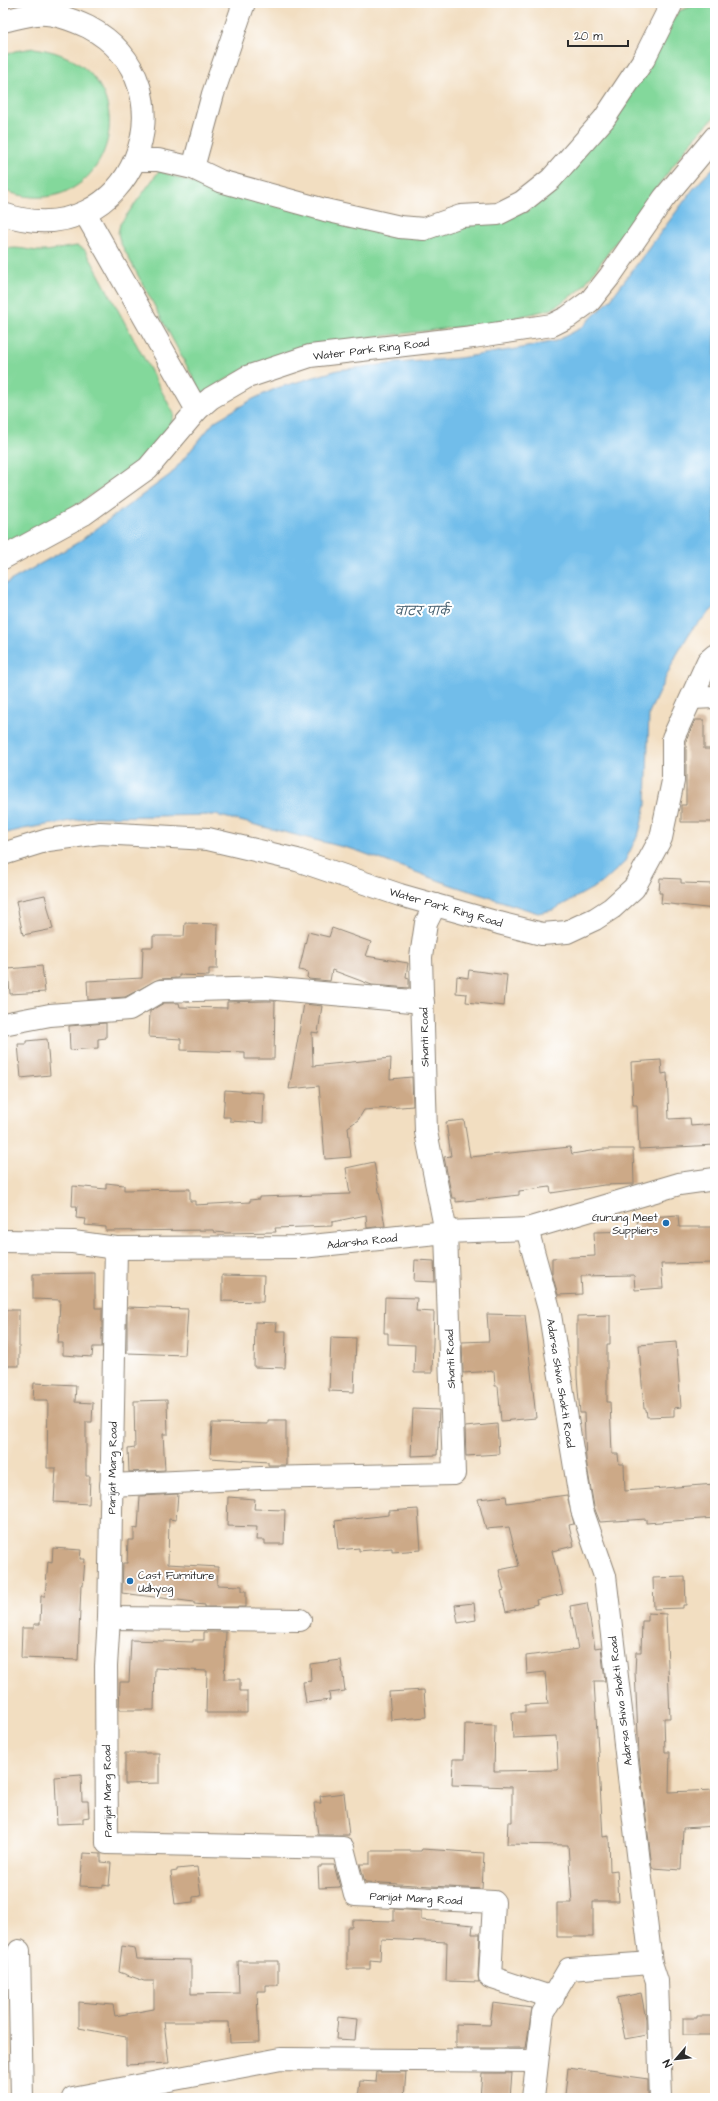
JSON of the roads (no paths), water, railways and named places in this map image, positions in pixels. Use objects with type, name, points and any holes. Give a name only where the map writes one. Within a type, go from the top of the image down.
[{"type":"street","points":[[193,168],[214,94],[244,3]]},
{"type":"street","points":[[136,160],[158,160],[193,168],[220,181],[325,210],[400,227],[424,229],[461,216],[498,214],[522,202],[552,179],[604,118],[644,59],[672,3]]},
{"type":"street","points":[[3,21],[37,14],[74,11],[103,35],[126,60],[141,92],[144,126],[136,160],[123,182],[110,195],[85,213],[54,222],[22,221],[3,214]]},
{"type":"street","name":"Water Park Ring Road","points":[[3,558],[84,514],[148,468],[197,410],[211,398],[247,377],[310,356],[473,337],[552,325],[568,317],[590,301],[610,276],[664,198],[715,137]]},
{"type":"street","points":[[85,213],[197,410]]},
{"type":"street","name":"Water Park Ring Road","points":[[3,854],[48,840],[100,833],[208,839],[297,860],[435,905],[542,934],[567,932],[595,919],[612,908],[634,888],[661,838],[673,780],[674,738],[708,661],[715,655]]},
{"type":"street","points":[[692,698],[715,697]]},
{"type":"street","name":"Shanti Road","points":[[111,1485],[261,1478],[454,1474],[446,1232],[426,1132],[421,957],[426,923],[435,905]]},
{"type":"street","points":[[3,1024],[50,1015],[129,1009],[160,991],[266,988],[423,1002]]},
{"type":"street","name":"Adarsha Road","points":[[3,1241],[73,1242],[116,1248],[302,1247],[446,1232],[528,1229],[680,1184],[715,1179]]},
{"type":"street","name":"Adarsa Shiva Shakti Road","points":[[528,1229],[549,1309],[582,1510],[605,1576],[651,1963],[658,1981],[660,2098]]},
{"type":"street","name":"Parijat Marg Road","points":[[116,1248],[109,1618],[106,1666],[107,1843],[343,1848],[355,1895],[494,1902],[490,1977],[553,1998]]},
{"type":"street","points":[[109,1618],[300,1620]]},
{"type":"street","points":[[19,1950],[22,2098]]},
{"type":"street","points":[[533,2098],[542,2013],[553,1998],[569,1969],[651,1963]]},
{"type":"street","points":[[73,2098],[281,2058],[536,2061]]},
{"type":"water","name":"वाटर पार्क","points":[[715,166],[715,607],[692,629],[676,656],[649,713],[646,805],[639,833],[624,863],[602,883],[553,910],[538,913],[454,886],[355,850],[216,815],[94,817],[23,829],[3,834],[3,585],[77,543],[171,474],[215,421],[253,399],[277,388],[338,370],[459,358],[522,348],[556,341],[581,328],[610,300],[694,188]]},
{"type":"place","name":"Gurung Meet Suppliers","points":[[666,1223]]},
{"type":"place","name":"Cast Furniture Udhyog","points":[[130,1581]]}]
